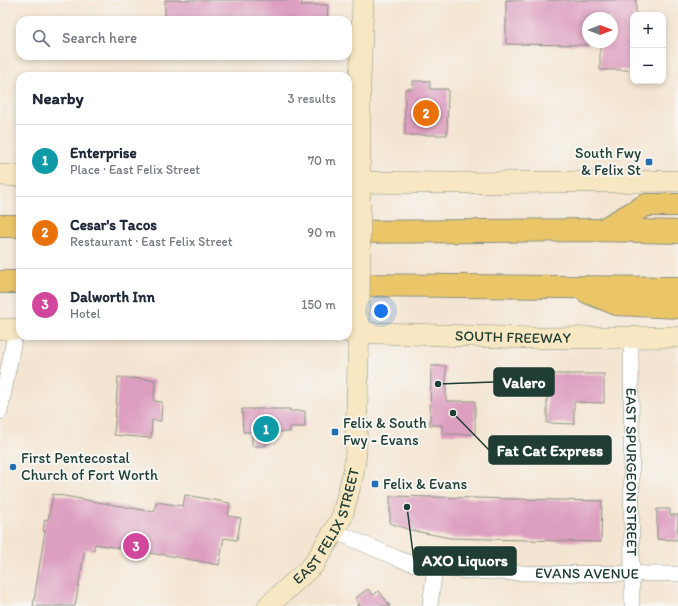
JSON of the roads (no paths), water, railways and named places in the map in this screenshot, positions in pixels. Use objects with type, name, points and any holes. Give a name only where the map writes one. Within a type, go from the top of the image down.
[{"type":"highway","points":[[601,230],[646,205],[678,205]]},
{"type":"highway","points":[[0,226],[16,226]]},
{"type":"highway","points":[[352,232],[601,230],[678,232]]},
{"type":"highway","points":[[0,282],[16,282]]},
{"type":"highway","points":[[352,285],[678,288]]},
{"type":"highway","points":[[575,287],[617,304],[678,307]]},
{"type":"main road","name":"EAST FELIX STREET","points":[[268,606],[314,564],[342,517],[354,470],[356,452],[355,327],[360,204],[354,182],[363,0]]},
{"type":"main road","points":[[0,175],[16,176]]},
{"type":"main road","points":[[354,182],[459,183],[678,181]]},
{"type":"main road","name":"SOUTH FREEWAY","points":[[355,327],[533,338],[678,337]]},
{"type":"street","points":[[0,412],[12,329]]},
{"type":"street","name":"EAST SPURGEON STREET","points":[[631,337],[632,606]]},
{"type":"street","name":"EVANS AVENUE","points":[[334,531],[401,560],[435,567],[467,571],[526,573],[678,574]]},
{"type":"street","points":[[430,606],[435,567]]},
{"type":"place","name":"Cesar's Tacos","points":[[426,113]]},
{"type":"place","name":"South Fwy & Felix St","points":[[649,162]]},
{"type":"place","name":"Valero","points":[[438,384]]},
{"type":"place","name":"Fat Cat Express","points":[[453,413]]},
{"type":"place","name":"Enterprise","points":[[266,429]]},
{"type":"place","name":"Felix & South Fwy - Evans","points":[[335,432]]},
{"type":"place","name":"First Pentecostal Church of Fort Worth","points":[[13,467]]},
{"type":"place","name":"Felix & Evans","points":[[375,484]]},
{"type":"place","name":"AXO Liquors","points":[[407,507]]},
{"type":"place","name":"Dalworth Inn","points":[[136,546]]}]
